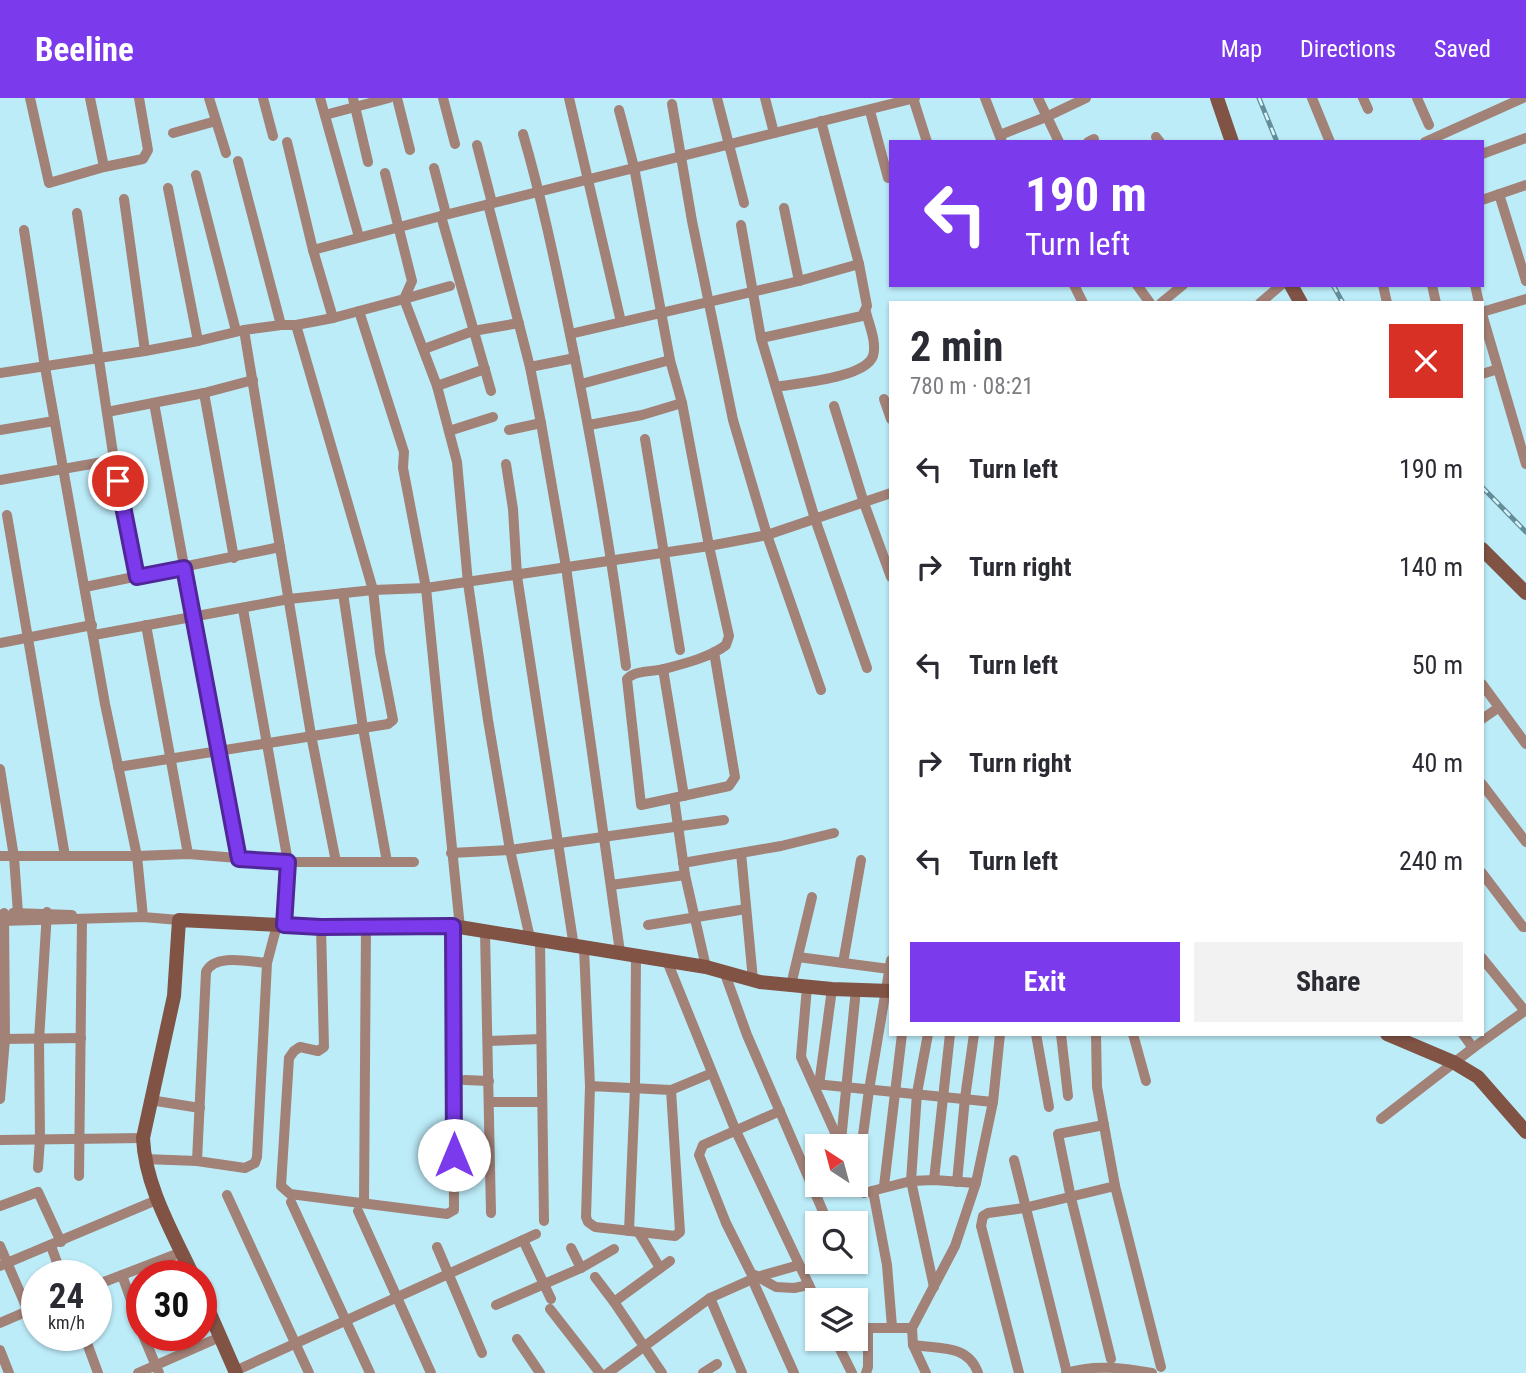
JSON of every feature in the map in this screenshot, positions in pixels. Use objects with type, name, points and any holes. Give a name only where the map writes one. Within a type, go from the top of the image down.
[{"type":"street","points":[[30,98],[48,183],[143,159],[148,150],[139,98]]},
{"type":"street","points":[[90,98],[104,167]]},
{"type":"street","points":[[209,98],[226,153]]},
{"type":"street","points":[[263,98],[273,136]]},
{"type":"street","points":[[320,98],[359,237]]},
{"type":"street","points":[[325,115],[354,103],[389,98]]},
{"type":"street","points":[[397,98],[411,149]]},
{"type":"street","points":[[443,98],[455,144]]},
{"type":"street","points":[[569,98],[621,322]]},
{"type":"street","points":[[718,98],[744,203]]},
{"type":"street","points":[[765,98],[774,133]]},
{"type":"street","points":[[313,250],[490,203],[914,98],[926,140]]},
{"type":"street","points":[[985,98],[1001,139],[1086,98]]},
{"type":"street","points":[[1038,98],[1058,140]]},
{"type":"street","points":[[1217,98],[1231,140]]},
{"type":"street","points":[[1312,98],[1330,140]]},
{"type":"street","points":[[1363,98],[1368,109]]},
{"type":"street","points":[[1418,98],[1429,125]]},
{"type":"street","points":[[1429,140],[1523,98]]},
{"type":"street","points":[[354,103],[368,162]]},
{"type":"street","points":[[672,104],[692,221],[733,420],[767,535],[821,691]]},
{"type":"street","points":[[619,110],[634,167],[670,360],[682,404],[729,636],[726,645],[714,652],[663,669],[633,674],[627,682],[639,802],[646,806],[729,786],[735,777],[714,652]]},
{"type":"street","points":[[870,111],[888,178]]},
{"type":"street","points":[[173,133],[216,121]]},
{"type":"street","points":[[776,387],[852,373],[872,359],[874,348],[859,264],[821,121]]},
{"type":"street","points":[[523,134],[540,191],[589,425],[612,559],[626,666]]},
{"type":"street","points":[[1484,153],[1526,138]]},
{"type":"street","points":[[287,142],[313,250],[333,318]]},
{"type":"street","points":[[477,145],[541,424],[565,567],[620,952]]},
{"type":"street","points":[[238,161],[281,325]]},
{"type":"street","points":[[434,168],[443,215],[491,391]]},
{"type":"street","points":[[385,173],[412,281],[404,299],[437,386],[457,462],[468,583],[510,850],[535,939],[541,1039],[544,1221]]},
{"type":"street","points":[[196,175],[253,380],[311,735],[336,862]]},
{"type":"street","points":[[1484,199],[1526,185]]},
{"type":"street","points":[[167,188],[198,341]]},
{"type":"street","points":[[1499,194],[1526,281]]},
{"type":"street","points":[[124,199],[145,351]]},
{"type":"street","points":[[784,208],[799,281]]},
{"type":"street","points":[[77,214],[114,460],[137,577]]},
{"type":"street","points":[[741,225],[761,338],[815,519],[867,668]]},
{"type":"street","points":[[24,230],[54,421],[137,856],[143,917]]},
{"type":"street","points":[[570,334],[799,281],[859,264]]},
{"type":"street","points":[[0,373],[145,351],[240,330],[296,325],[333,318],[450,286]]},
{"type":"street","points":[[1163,301],[1181,287]]},
{"type":"street","points":[[1262,301],[1279,287]]},
{"type":"street","points":[[1484,312],[1526,299]]},
{"type":"street","points":[[321,927],[324,1046],[318,1051],[300,1047],[289,1058],[281,1186],[290,1194],[361,1207],[446,1214],[454,1210],[456,927],[426,588],[402,468],[404,452],[359,311]]},
{"type":"street","points":[[761,338],[858,319],[866,312]]},
{"type":"street","points":[[1484,320],[1526,464]]},
{"type":"street","points":[[424,349],[473,331],[519,323]]},
{"type":"street","points":[[118,767],[388,724],[393,718],[380,653],[373,590],[296,325]]},
{"type":"street","points":[[530,367],[575,358]]},
{"type":"street","points":[[581,384],[670,360]]},
{"type":"street","points":[[437,386],[485,369]]},
{"type":"street","points":[[1484,373],[1499,369]]},
{"type":"street","points":[[107,412],[204,393],[253,380]]},
{"type":"street","points":[[204,393],[234,558]]},
{"type":"street","points":[[884,399],[889,413]]},
{"type":"street","points":[[153,403],[239,859]]},
{"type":"street","points":[[589,425],[682,404]]},
{"type":"street","points":[[834,406],[864,503],[889,572]]},
{"type":"street","points":[[449,431],[494,417]]},
{"type":"street","points":[[0,430],[54,421]]},
{"type":"street","points":[[509,430],[541,424]]},
{"type":"street","points":[[645,439],[680,650]]},
{"type":"street","points":[[0,480],[114,460]]},
{"type":"street","points":[[506,464],[513,509],[517,576],[557,843],[579,947],[590,1086],[586,1217],[595,1227],[672,1237],[680,1232],[671,1090]]},
{"type":"street","points":[[0,643],[28,637],[146,625],[289,599],[468,583],[709,546],[767,535],[889,494]]},
{"type":"street","points":[[8,515],[65,856]]},
{"type":"street","points":[[85,587],[280,547]]},
{"type":"street","points":[[1484,551],[1526,593]]},
{"type":"street","points":[[343,593],[387,862]]},
{"type":"street","points":[[144,1159],[197,1161],[245,1168],[255,1163],[267,963],[280,925],[288,862],[243,609]]},
{"type":"street","points":[[146,625],[188,854]]},
{"type":"street","points":[[663,669],[679,797],[678,827],[683,863],[706,967]]},
{"type":"street","points":[[1484,687],[1526,744]]},
{"type":"street","points":[[1484,718],[1498,708]]},
{"type":"street","points":[[0,769],[14,857],[18,913]]},
{"type":"street","points":[[1484,787],[1526,842]]},
{"type":"street","points":[[451,853],[510,850],[724,820]]},
{"type":"street","points":[[683,863],[834,833]]},
{"type":"street","points":[[741,853],[754,980]]},
{"type":"street","points":[[0,856],[188,854],[288,862],[414,862]]},
{"type":"street","points":[[843,963],[862,860]]},
{"type":"street","points":[[611,885],[685,875]]},
{"type":"street","points":[[1484,876],[1525,927]]},
{"type":"street","points":[[791,985],[812,897]]},
{"type":"street","points":[[648,925],[747,909]]},
{"type":"street","points":[[2,917],[18,913],[47,916]]},
{"type":"street","points":[[2,917],[76,915],[82,919],[143,917],[321,927],[456,927],[706,967],[754,980],[832,989],[888,990],[862,1134]]},
{"type":"street","points":[[38,1168],[39,1040],[47,916]]},
{"type":"street","points":[[0,1098],[3,1039],[2,917]]},
{"type":"street","points":[[79,1175],[82,919]]},
{"type":"street","points":[[179,919],[174,996],[143,1138],[144,1159],[186,1260]]},
{"type":"street","points":[[366,925],[361,1207],[431,1373]]},
{"type":"street","points":[[485,933],[491,1213]]},
{"type":"street","points":[[636,955],[634,1232],[660,1268]]},
{"type":"street","points":[[798,957],[843,963],[889,964]]},
{"type":"street","points":[[1381,1119],[1525,1010],[1484,960]]},
{"type":"street","points":[[197,1161],[205,977],[208,967],[218,961],[267,963]]},
{"type":"street","points":[[667,961],[735,1129],[810,1288]]},
{"type":"street","points":[[725,974],[747,1035],[823,1211]]},
{"type":"street","points":[[807,987],[800,1052],[837,1134]]},
{"type":"street","points":[[817,1085],[832,989]]},
{"type":"street","points":[[842,1134],[856,989]]},
{"type":"street","points":[[884,1186],[902,1036]]},
{"type":"street","points":[[928,1036],[917,1093],[911,1181],[934,1287]]},
{"type":"street","points":[[934,1180],[950,1036]]},
{"type":"street","points":[[957,1182],[964,1098],[974,1036]]},
{"type":"street","points":[[926,1373],[913,1345],[912,1328],[955,1246],[976,1183],[993,1102],[1000,1036]]},
{"type":"street","points":[[1036,1036],[1049,1107]]},
{"type":"street","points":[[1061,1036],[1068,1096]]},
{"type":"street","points":[[1014,1160],[1066,1373],[1083,1368],[1157,1370],[1115,1186],[1097,1087],[1096,1036]]},
{"type":"street","points":[[1134,1036],[1146,1081]]},
{"type":"street","points":[[1392,1036],[1453,1062],[1478,1077],[1526,1132]]},
{"type":"street","points":[[1464,1036],[1473,1048]]},
{"type":"street","points":[[3,1039],[81,1038]]},
{"type":"street","points":[[488,1041],[541,1039]]},
{"type":"street","points":[[590,1086],[671,1090],[712,1073]]},
{"type":"street","points":[[465,1080],[489,1081]]},
{"type":"street","points":[[817,1085],[993,1102]]},
{"type":"street","points":[[150,1100],[200,1108]]},
{"type":"street","points":[[489,1102],[542,1102]]},
{"type":"street","points":[[780,1111],[703,1145],[699,1155],[794,1373]]},
{"type":"street","points":[[1104,1125],[1058,1134],[1111,1359]]},
{"type":"street","points":[[0,1140],[143,1138]]},
{"type":"street","points":[[868,1191],[911,1181],[976,1183]]},
{"type":"street","points":[[1019,1373],[981,1222],[988,1213],[1024,1208],[1115,1186]]},
{"type":"street","points":[[873,1191],[887,1265],[892,1327]]},
{"type":"street","points":[[0,1206],[38,1192],[59,1260]]},
{"type":"street","points":[[227,1195],[309,1373]]},
{"type":"street","points":[[4,1265],[159,1199]]},
{"type":"street","points":[[291,1202],[370,1373]]},
{"type":"street","points":[[217,1330],[235,1372],[536,1234]]},
{"type":"street","points":[[523,1240],[551,1304],[600,1373]]},
{"type":"street","points":[[0,1246],[4,1265],[21,1292]]},
{"type":"street","points":[[437,1247],[482,1353]]},
{"type":"street","points":[[571,1248],[581,1268]]},
{"type":"street","points":[[496,1306],[581,1268],[614,1249]]},
{"type":"street","points":[[112,1279],[182,1252]]},
{"type":"street","points":[[614,1302],[670,1261]]},
{"type":"street","points":[[608,1373],[710,1298],[754,1278],[799,1265]]},
{"type":"street","points":[[122,1275],[126,1286]]},
{"type":"street","points":[[594,1277],[662,1373]]},
{"type":"street","points":[[754,1278],[776,1287],[805,1288]]},
{"type":"street","points":[[710,1298],[742,1373]]},
{"type":"street","points":[[0,1323],[21,1314]]},
{"type":"street","points":[[868,1328],[912,1328]]},
{"type":"street","points":[[138,1373],[157,1370],[220,1337]]},
{"type":"street","points":[[517,1339],[540,1373]]},
{"type":"street","points":[[913,1345],[964,1353],[974,1363],[978,1373]]},
{"type":"street","points":[[0,1350],[9,1373]]},
{"type":"street","points":[[90,1351],[98,1373]]},
{"type":"street","points":[[150,1351],[157,1370]]},
{"type":"street","points":[[841,1351],[852,1373]]},
{"type":"street","points":[[866,1373],[867,1351]]},
{"type":"street","points":[[703,1373],[717,1364]]},
{"type":"railway","points":[[1259,98],[1276,140]]},
{"type":"railway","points":[[1334,287],[1342,301]]},
{"type":"railway","points":[[1484,489],[1526,532]]},
{"type":"route","points":[[118,481],[137,577],[184,568],[239,859],[288,862],[284,925],[453,926],[454,1155]]}]
